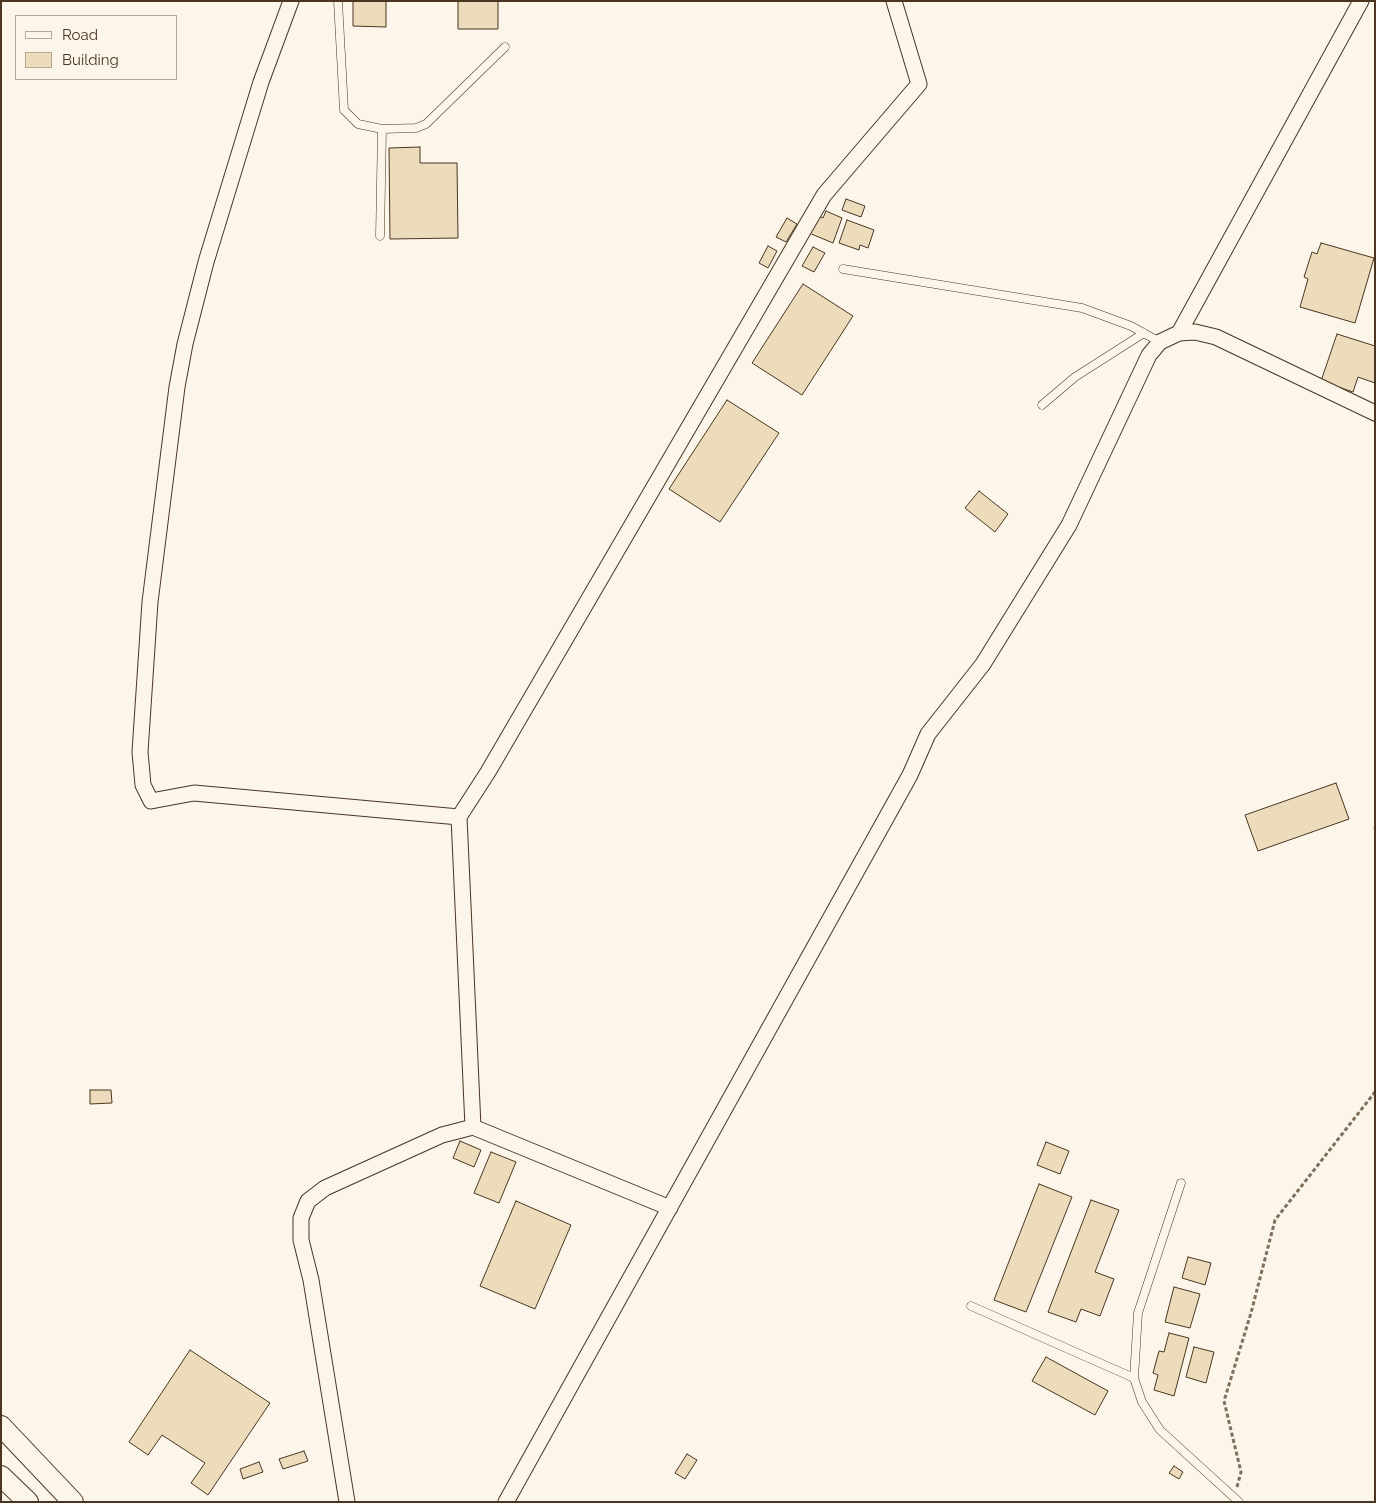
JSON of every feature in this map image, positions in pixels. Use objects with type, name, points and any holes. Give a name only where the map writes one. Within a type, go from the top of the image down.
[{"type":"main road","points":[[1,1426],[73,1502]]},
{"type":"main road","points":[[1,1476],[28,1502]]},
{"type":"street","points":[[291,1],[261,82],[206,262],[185,344],[177,387],[150,602],[140,752],[144,785],[151,801],[194,793],[459,817]]},
{"type":"street","points":[[473,1127],[459,817],[493,763],[824,195],[919,84],[894,1]]},
{"type":"street","points":[[1179,333],[1361,1]]},
{"type":"street","points":[[506,1502],[910,775],[928,734],[983,664],[1069,525],[1149,355],[1160,342],[1179,333],[1195,332],[1216,337],[1375,413]]},
{"type":"street","points":[[346,1502],[311,1280],[301,1240],[301,1218],[308,1202],[325,1188],[442,1135],[473,1127],[670,1208]]},
{"type":"lane","points":[[338,1],[344,110],[358,124],[382,129],[416,128],[426,124],[504,47]]},
{"type":"lane","points":[[380,236],[382,129]]},
{"type":"lane","points":[[843,268],[1082,308],[1105,315],[1160,342]]},
{"type":"lane","points":[[1042,406],[1075,377],[1144,333]]},
{"type":"lane","points":[[1181,1183],[1138,1313],[1134,1378],[1142,1402],[1160,1430],[1237,1500]]},
{"type":"lane","points":[[972,1306],[1134,1378]]},
{"type":"path","points":[[1237,1500],[1241,1472],[1224,1401],[1251,1313],[1275,1220],[1375,1092]]},
{"type":"building","points":[[353,1],[386,1],[386,27],[353,26]]},
{"type":"building","points":[[458,1],[498,1],[498,29],[458,29]]},
{"type":"building","points":[[420,147],[420,163],[457,163],[458,238],[390,239],[389,148]]},
{"type":"building","points":[[846,199],[865,206],[861,217],[842,210]]},
{"type":"building","points":[[826,211],[842,218],[833,243],[809,233],[817,215],[823,218]]},
{"type":"building","points":[[787,218],[797,224],[786,242],[776,237]]},
{"type":"building","points":[[847,220],[874,230],[868,248],[860,245],[859,250],[839,243]]},
{"type":"building","points":[[1321,243],[1374,258],[1355,323],[1300,307],[1308,279],[1304,277],[1312,252],[1317,254]]},
{"type":"building","points":[[768,246],[777,251],[768,268],[759,263]]},
{"type":"building","points":[[813,247],[825,253],[814,272],[802,266]]},
{"type":"building","points":[[803,284],[853,316],[802,395],[752,363]]},
{"type":"building","points":[[1337,334],[1375,346],[1375,383],[1358,377],[1353,392],[1321,381]]},
{"type":"building","points":[[727,400],[779,433],[720,522],[669,489]]},
{"type":"building","points":[[979,491],[1008,514],[995,532],[965,508]]},
{"type":"building","points":[[1336,783],[1349,819],[1258,851],[1245,815]]},
{"type":"building","points":[[90,1090],[111,1090],[112,1103],[90,1104]]},
{"type":"building","points":[[460,1141],[481,1150],[474,1167],[453,1158]]},
{"type":"building","points":[[1046,1142],[1069,1151],[1060,1174],[1037,1165]]},
{"type":"building","points":[[491,1152],[516,1162],[499,1203],[474,1193]]},
{"type":"building","points":[[1039,1184],[1072,1197],[1026,1312],[994,1300]]},
{"type":"building","points":[[1091,1200],[1119,1210],[1095,1272],[1114,1279],[1100,1316],[1081,1309],[1076,1322],[1048,1312]]},
{"type":"building","points":[[516,1201],[571,1225],[535,1309],[480,1286]]},
{"type":"building","points":[[1188,1257],[1211,1263],[1205,1285],[1182,1278]]},
{"type":"building","points":[[1174,1287],[1200,1294],[1190,1328],[1165,1322]]},
{"type":"building","points":[[1169,1333],[1189,1338],[1174,1396],[1154,1390],[1158,1375],[1153,1373],[1159,1351],[1164,1352]]},
{"type":"building","points":[[1194,1347],[1214,1352],[1206,1383],[1186,1377]]},
{"type":"building","points":[[190,1350],[270,1403],[208,1495],[191,1483],[205,1463],[162,1435],[148,1455],[129,1442]]},
{"type":"building","points":[[1046,1357],[1108,1391],[1095,1415],[1032,1381]]},
{"type":"building","points":[[304,1451],[308,1461],[283,1469],[279,1459]]},
{"type":"building","points":[[687,1454],[697,1460],[685,1479],[675,1473]]},
{"type":"building","points":[[259,1462],[263,1472],[243,1479],[240,1469]]},
{"type":"building","points":[[1174,1466],[1183,1472],[1179,1479],[1169,1473]]}]
